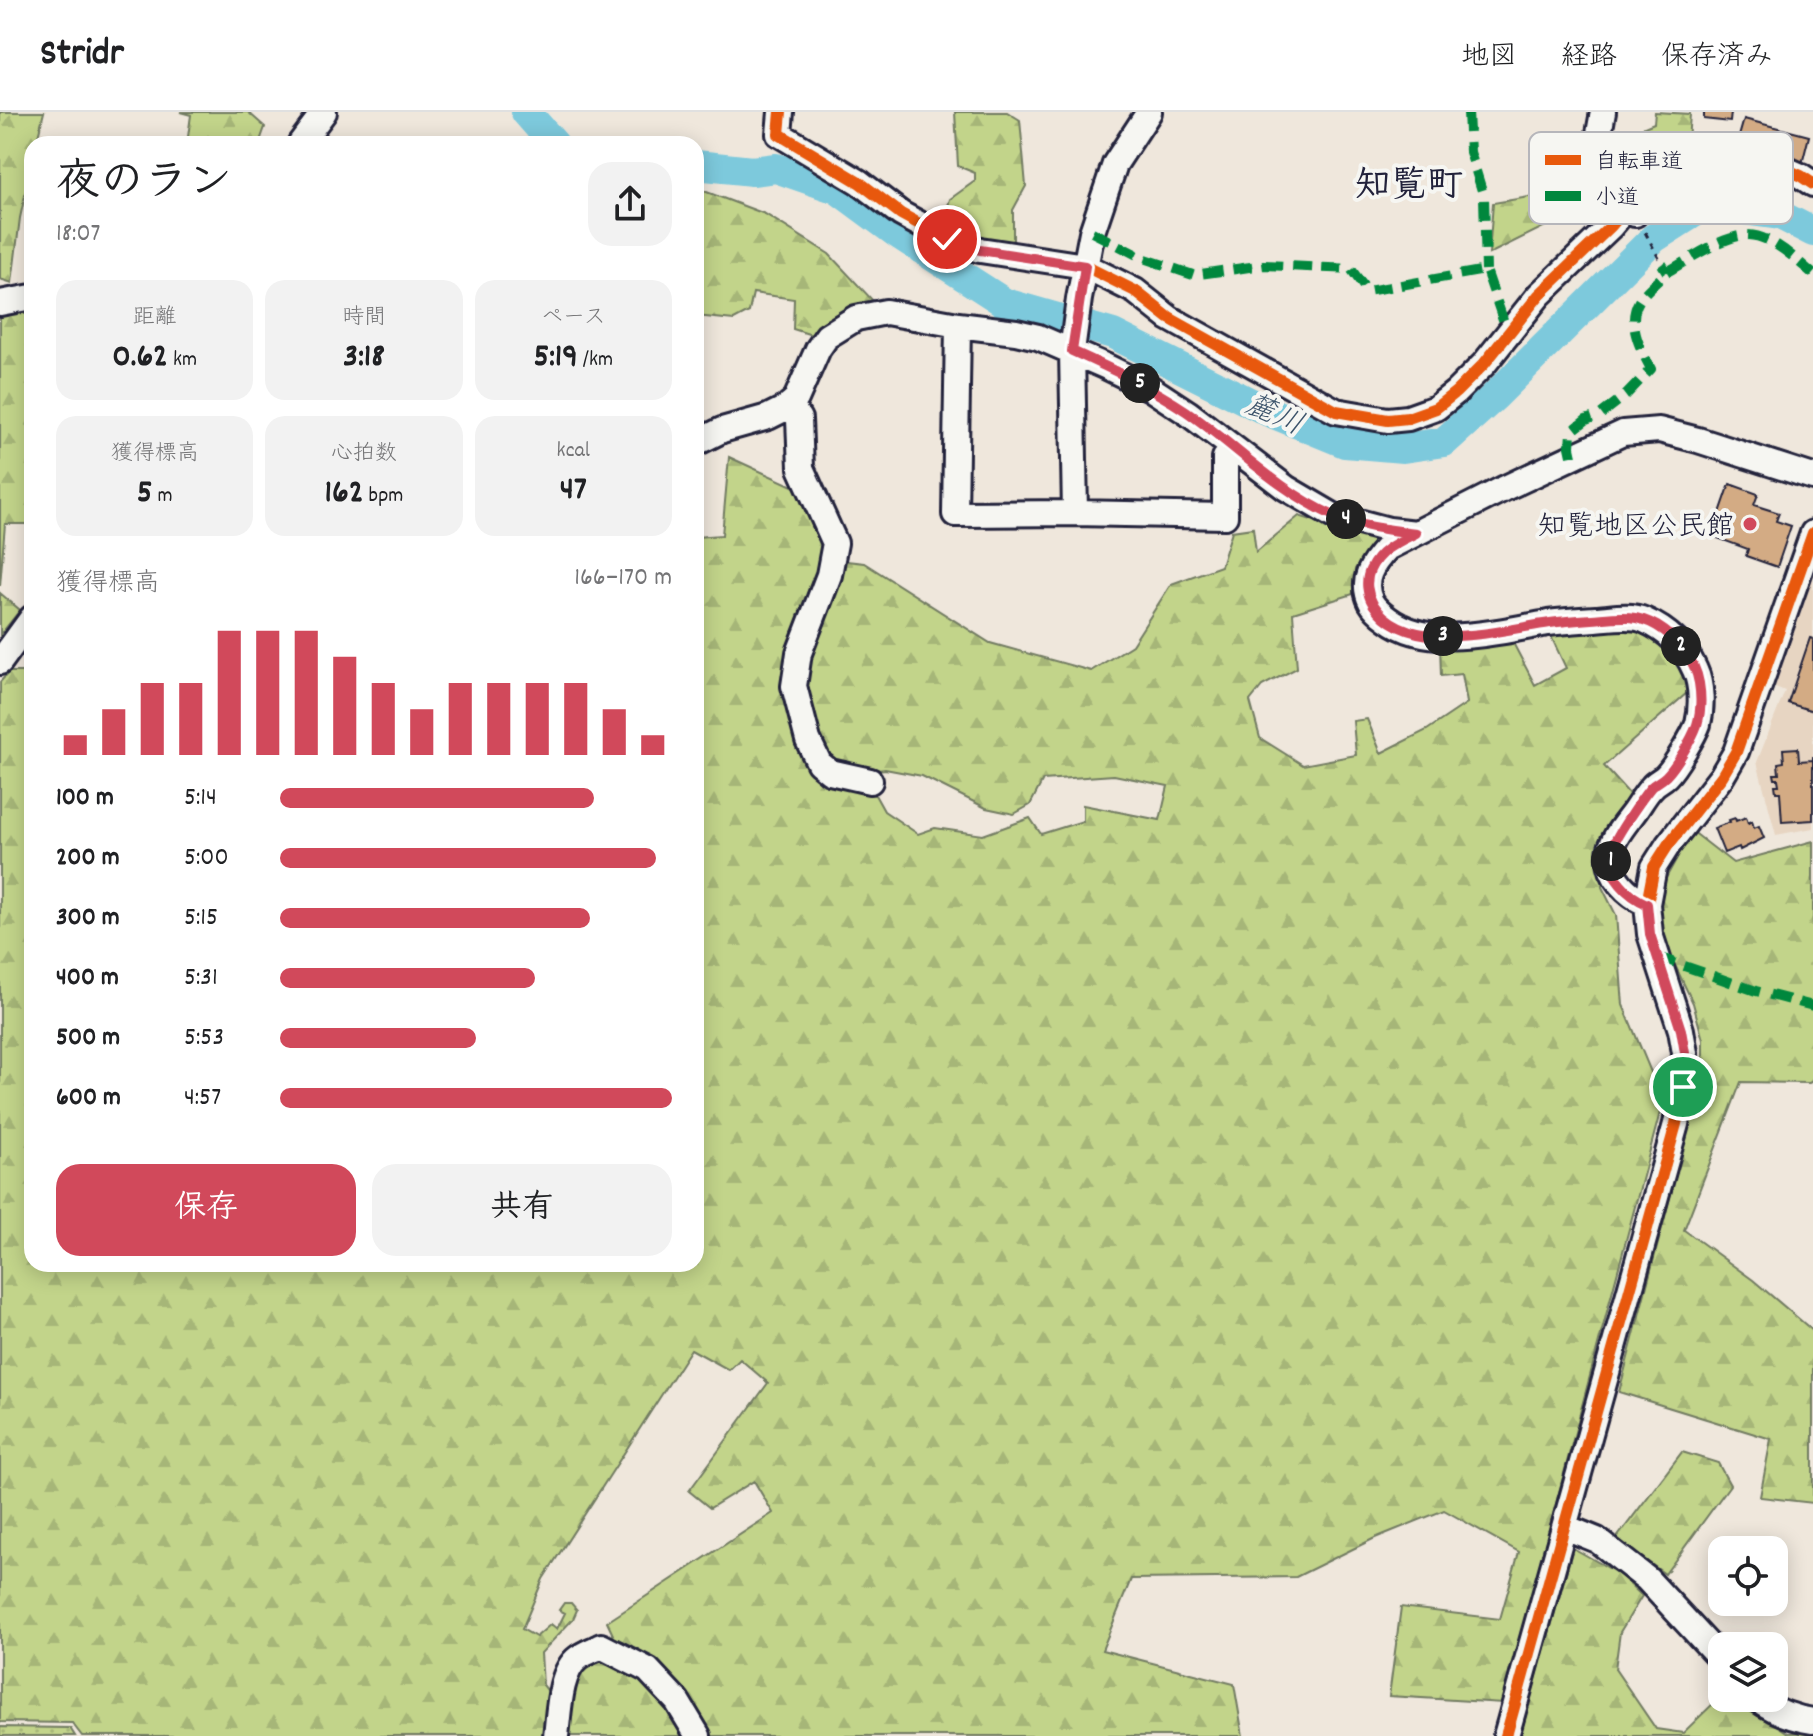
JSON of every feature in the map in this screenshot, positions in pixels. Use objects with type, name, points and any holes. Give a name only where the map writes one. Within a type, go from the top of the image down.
[{"type":"street","points":[[306,136],[324,112]]},
{"type":"street","points":[[781,112],[779,134],[859,182],[901,214],[947,239],[980,250],[1085,266],[1135,291],[1182,325],[1336,411],[1388,420],[1408,418],[1436,408],[1456,392],[1484,364],[1539,295],[1614,224]]},
{"type":"street","points":[[1075,513],[1073,346],[1085,266],[1092,232],[1115,164],[1149,112]]},
{"type":"street","points":[[1599,132],[1603,112]]},
{"type":"street","points":[[1793,172],[1813,184]]},
{"type":"street","points":[[0,303],[24,298]]},
{"type":"street","points":[[704,439],[722,430],[768,417],[790,404],[796,399],[827,336],[856,318],[886,312],[1016,332],[1073,346],[1150,388],[1286,488],[1332,515],[1389,530],[1416,533]]},
{"type":"street","points":[[958,325],[955,514],[1225,516],[1225,458]]},
{"type":"street","points":[[790,404],[799,419],[801,468],[835,543],[829,575],[799,653],[794,686],[808,740],[819,763],[830,772],[870,781]]},
{"type":"street","points":[[1647,904],[1621,885],[1611,866],[1610,852],[1622,829],[1652,786],[1666,776],[1698,724],[1701,694],[1698,675],[1691,659],[1678,643],[1659,627],[1640,618],[1618,617],[1553,622],[1481,634],[1450,636],[1413,632],[1394,624],[1378,612],[1370,600],[1368,573],[1387,548],[1623,433],[1659,430],[1813,477]]},
{"type":"street","points":[[1506,1736],[1676,1124],[1683,1087],[1685,1053],[1681,1030],[1650,934],[1647,904],[1654,867],[1722,776],[1736,752],[1813,533]]},
{"type":"street","points":[[0,662],[24,629]]},
{"type":"street","points":[[1565,1527],[1597,1540],[1647,1579],[1708,1645]]},
{"type":"street","points":[[556,1736],[561,1708],[559,1702],[569,1668],[577,1659],[601,1646],[648,1670],[677,1701],[698,1736]]},
{"type":"street","points":[[1777,1712],[1813,1721]]},
{"type":"path","points":[[1639,224],[1662,264]]},
{"type":"shaded area","points":[[1813,576],[1813,828],[1776,835],[1757,762],[1785,691],[1773,686]]},
{"type":"green space","points":[[0,112],[44,112],[38,136],[24,136],[24,200],[12,283],[0,279]]},
{"type":"green space","points":[[180,112],[248,112],[265,127],[262,136],[188,136],[191,115]]},
{"type":"green space","points":[[955,112],[1007,112],[1020,120],[1026,186],[1013,210],[1013,243],[982,240],[943,223],[950,199],[975,181],[975,173],[958,166]]},
{"type":"green space","points":[[1655,112],[1690,114],[1689,132],[1641,132],[1642,128],[1654,123]]},
{"type":"green space","points":[[704,191],[765,214],[829,254],[876,304],[841,313],[815,336],[793,329],[794,299],[753,293],[749,312],[734,320],[704,317]]},
{"type":"green space","points":[[1529,197],[1529,224],[1550,224],[1489,254],[1493,203]]},
{"type":"green space","points":[[24,306],[24,524],[5,524],[0,586],[0,310]]},
{"type":"green space","points":[[729,457],[797,488],[838,560],[864,563],[990,643],[1091,671],[1132,645],[1171,584],[1221,566],[1232,531],[1253,528],[1256,552],[1299,516],[1375,540],[1355,569],[1353,594],[1293,613],[1297,668],[1262,686],[1250,701],[1260,738],[1303,765],[1356,755],[1353,721],[1367,719],[1381,753],[1427,730],[1467,703],[1462,674],[1441,676],[1440,645],[1511,639],[1535,685],[1566,668],[1548,630],[1625,625],[1654,635],[1672,651],[1686,671],[1688,692],[1604,766],[1631,796],[1608,836],[1602,887],[1616,915],[1623,1005],[1663,1101],[1503,1703],[1389,1696],[1401,1607],[1500,1619],[1519,1552],[1444,1510],[1375,1538],[1296,1577],[1131,1579],[1102,1650],[1234,1684],[1243,1736],[82,1736],[72,1723],[0,1722],[0,682],[9,672],[24,672],[24,1272],[704,1272],[704,536],[722,535]],"holes":[[[885,769],[922,776],[986,808],[1014,814],[1030,805],[1043,780],[1114,775],[1168,786],[1160,820],[1083,805],[1083,821],[1041,834],[1030,818],[983,835],[935,828],[918,834],[884,811],[874,793],[838,775]],[[691,1349],[729,1370],[740,1359],[768,1383],[689,1491],[710,1508],[754,1481],[773,1513],[607,1622],[628,1667],[597,1635],[581,1640],[567,1650],[557,1665],[556,1673],[566,1713],[543,1685],[541,1653],[573,1619],[577,1610],[571,1603],[564,1603],[559,1610],[565,1613],[557,1629],[551,1624],[536,1637],[522,1629],[543,1579]]]},
{"type":"green space","points":[[0,593],[20,610],[0,635]]},
{"type":"green space","points":[[1692,831],[1733,863],[1813,841],[1813,1081],[1741,1082],[1684,1230],[1753,1280],[1813,1331],[1813,1503],[1760,1497],[1771,1439],[1619,1392],[1703,1071],[1703,1040],[1693,1003],[1672,959],[1660,924],[1662,885]]},
{"type":"green space","points":[[1682,1452],[1718,1463],[1730,1485],[1665,1574],[1616,1539]]},
{"type":"green space","points":[[1573,1548],[1619,1574],[1642,1596],[1620,1632],[1615,1669],[1656,1729],[1683,1733],[1708,1709],[1708,1712],[1758,1712],[1788,1733],[1813,1732],[1813,1736],[1520,1736]]},
{"type":"green space","points":[[0,1727],[70,1728],[75,1736],[0,1736]]},
{"type":"building","points":[[1704,112],[1731,112],[1730,122],[1704,119]]},
{"type":"building","points":[[1744,119],[1809,136],[1802,164],[1793,162],[1793,132],[1740,132]]},
{"type":"building","name":"知覧地区公民館","points":[[1730,484],[1758,494],[1754,505],[1779,513],[1776,521],[1791,526],[1777,567],[1746,556],[1748,549],[1712,536]]},
{"type":"building","points":[[1810,638],[1813,639],[1813,711],[1788,703]]},
{"type":"building","points":[[1798,748],[1799,761],[1813,760],[1813,820],[1782,822],[1780,792],[1776,792],[1775,785],[1779,785],[1778,779],[1774,774],[1779,774],[1778,763],[1784,762],[1783,749]]},
{"type":"building","points":[[1746,817],[1748,823],[1752,821],[1754,828],[1759,826],[1764,838],[1740,850],[1739,847],[1724,853],[1714,828],[1729,820]]},
{"type":"waterway","name":"麓川","points":[[526,112],[547,136]]},
{"type":"waterway","name":"麓川","points":[[704,166],[752,171],[776,168],[837,189],[898,234],[1005,303],[1113,334],[1267,411],[1345,443],[1403,448],[1444,442],[1495,396],[1654,238],[1676,224]]},
{"type":"waterway","name":"麓川","points":[[1793,222],[1813,232]]},
{"type":"marked path","points":[[1468,112],[1470,152],[1484,197],[1486,270]]},
{"type":"marked path","points":[[1092,232],[1143,258],[1193,275],[1264,265],[1351,269],[1367,291],[1486,270],[1508,334]]},
{"type":"marked path","points":[[1667,272],[1718,243],[1748,235],[1775,244],[1813,274]]},
{"type":"marked path","points":[[1572,456],[1571,432],[1626,395],[1651,369],[1636,336],[1634,318],[1639,301],[1667,272],[1662,264]]},
{"type":"marked path","points":[[1656,956],[1756,991],[1813,1006]]},
{"type":"cycle path","points":[[781,112],[779,134],[859,182],[901,214],[947,239],[980,250],[1085,266],[1135,291],[1169,318],[1336,411],[1388,420],[1408,418],[1436,408],[1456,392],[1484,364],[1539,295],[1613,224]]},
{"type":"cycle path","points":[[1793,172],[1813,184]]},
{"type":"cycle path","points":[[1506,1736],[1676,1124],[1683,1087],[1685,1053],[1681,1030],[1650,934],[1647,904],[1654,867],[1722,776],[1736,752],[1813,533]]},
{"type":"place","name":"知覧地区公民館","points":[[1750,524]]},
{"type":"district","name":"知覧町","points":[[1409,182]]},
{"type":"route","points":[[947,239],[980,250],[1085,266],[1072,351],[1150,388],[1286,488],[1332,515],[1359,524],[1416,533],[1387,548],[1368,573],[1370,600],[1378,612],[1394,624],[1413,632],[1450,636],[1553,622],[1640,618],[1659,627],[1678,643],[1691,659],[1698,675],[1701,694],[1698,724],[1666,776],[1652,786],[1622,829],[1610,852],[1611,866],[1621,885],[1647,904],[1650,934],[1681,1030],[1685,1053],[1683,1087]]}]
